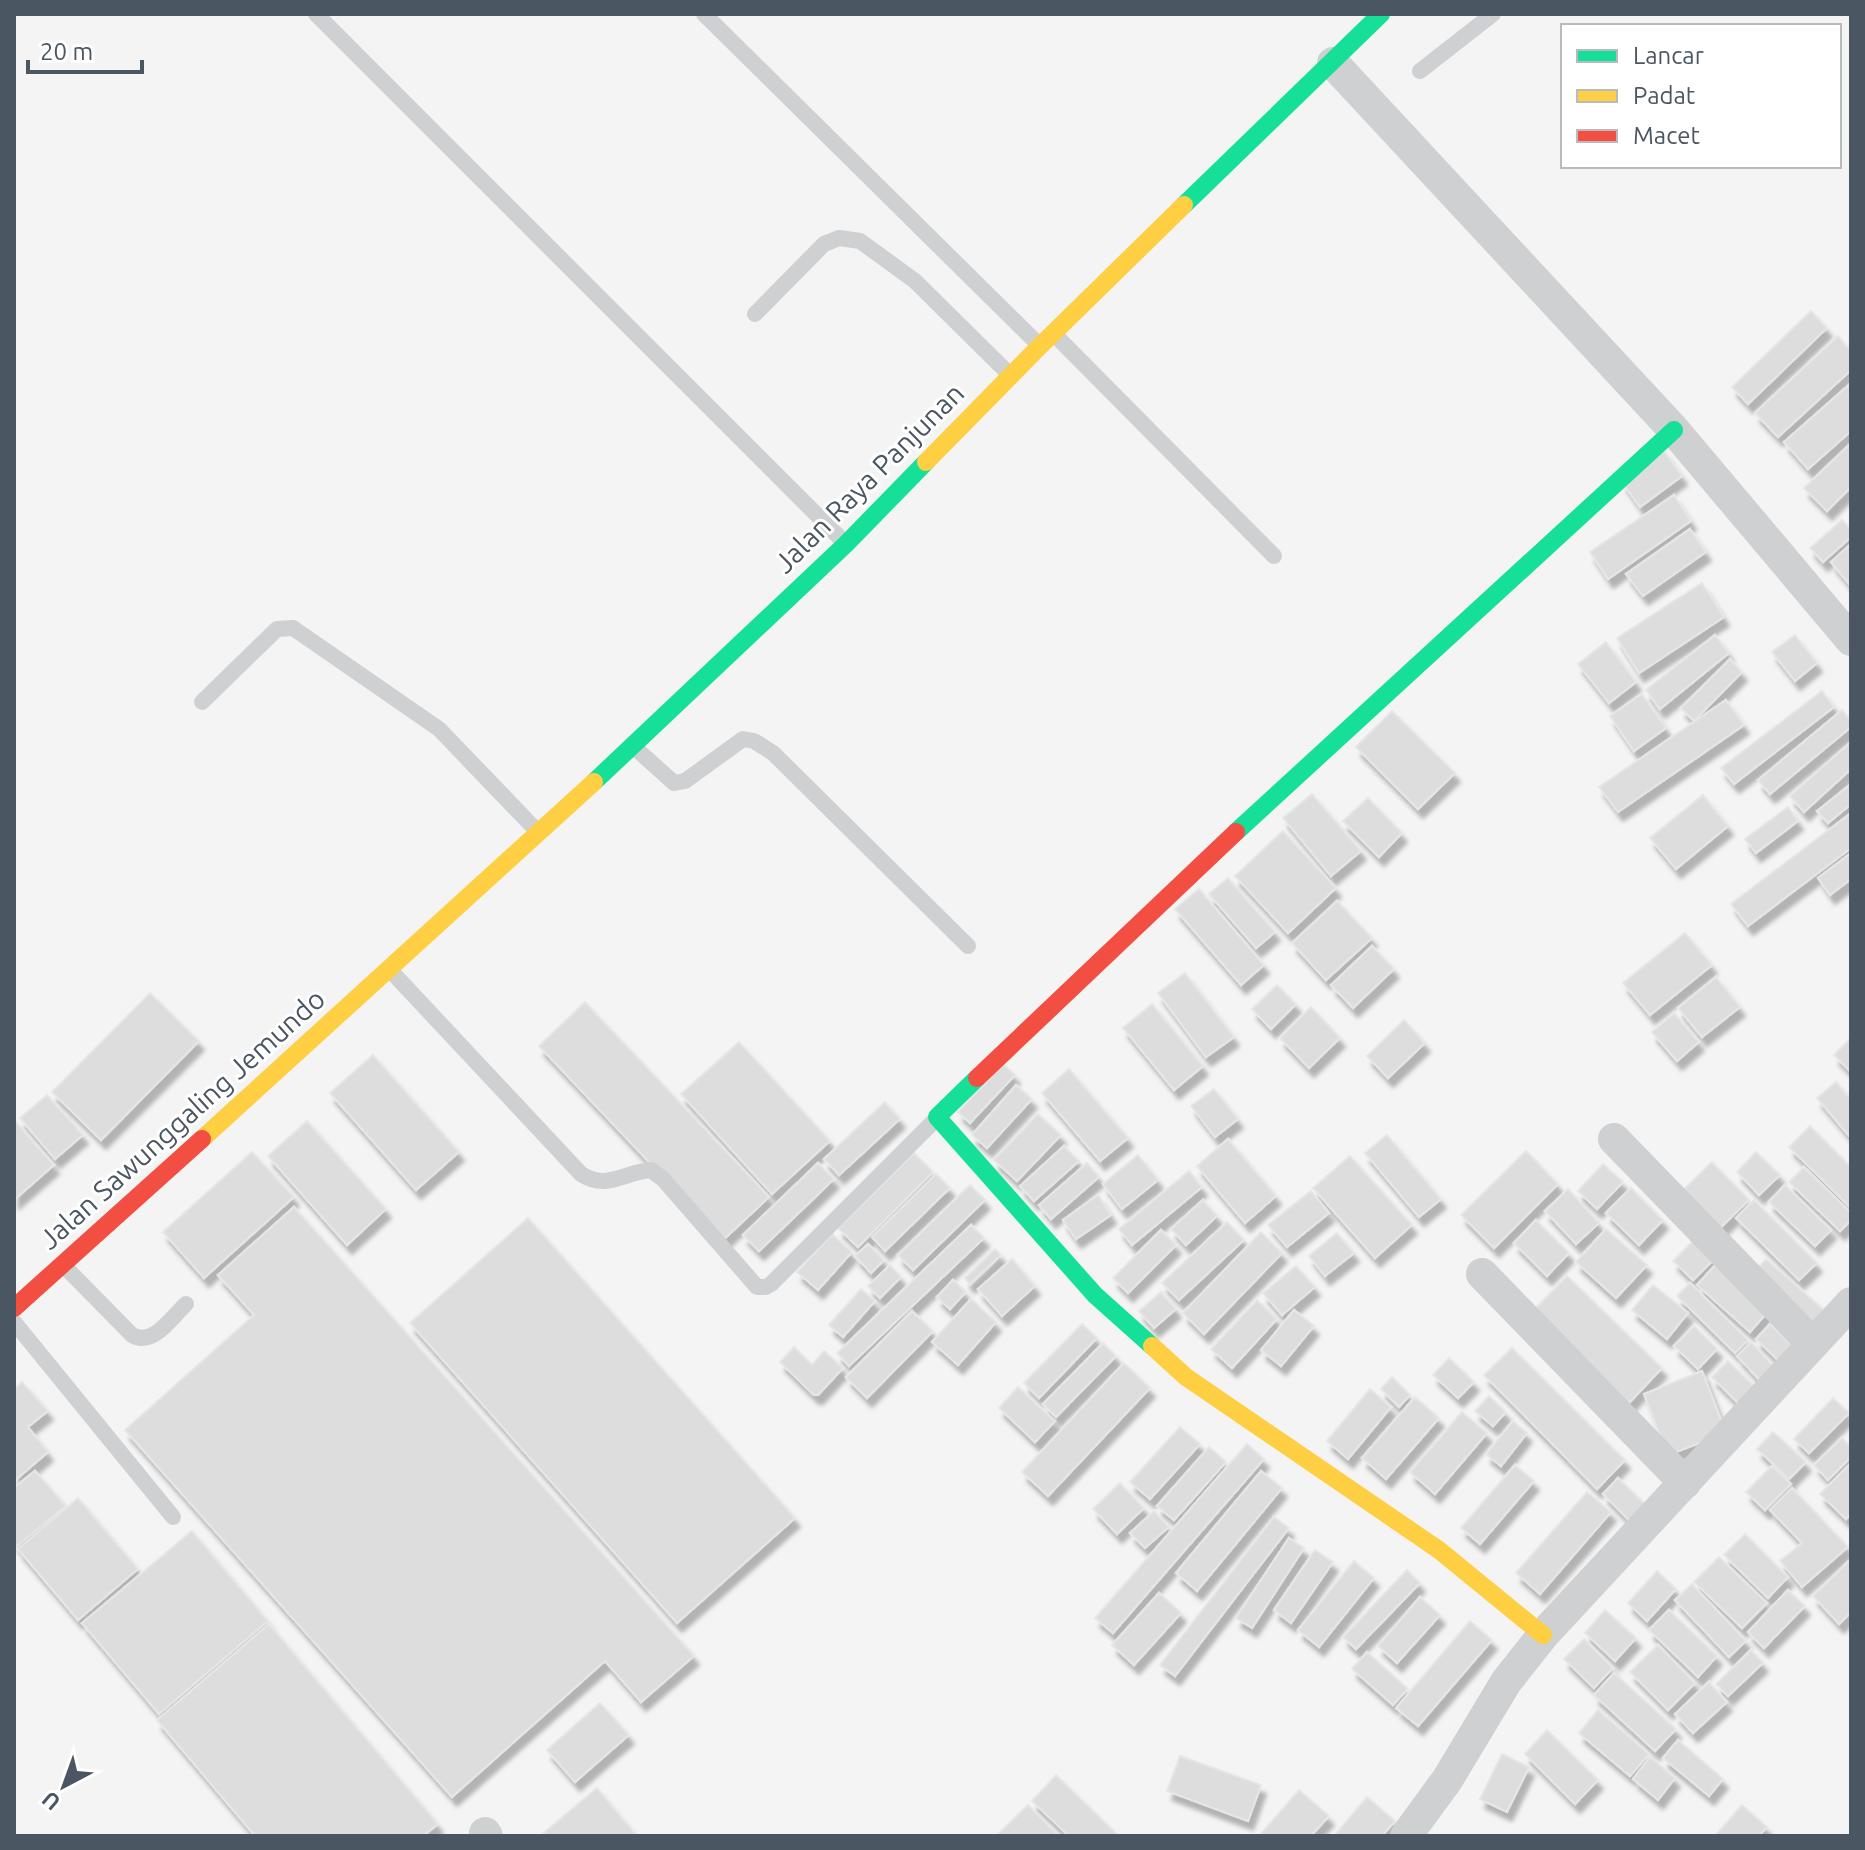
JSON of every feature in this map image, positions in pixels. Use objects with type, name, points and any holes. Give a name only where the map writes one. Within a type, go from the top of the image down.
[{"type":"main road","name":"Jalan Raya Panjunan","points":[[389,970],[540,834],[846,544],[1046,340],[1381,14]]},
{"type":"main road","points":[[1543,1635],[1439,1550],[1186,1377],[1095,1295],[937,1117],[1190,875],[1674,430]]},
{"type":"main road","name":"Jalan Sawunggaling Jemundo","points":[[14,1308],[389,970]]},
{"type":"street","points":[[1333,63],[1674,430],[1851,640]]},
{"type":"street","points":[[1614,1139],[1813,1344]]},
{"type":"street","points":[[1482,1274],[1685,1483]]},
{"type":"street","points":[[1411,1830],[1447,1780],[1506,1682],[1543,1635],[1851,1303]]},
{"type":"lane","points":[[316,14],[846,544]]},
{"type":"lane","points":[[704,14],[1020,328],[1046,340],[1274,556]]},
{"type":"lane","points":[[1420,71],[1493,14]]},
{"type":"lane","points":[[755,314],[824,244],[839,238],[860,241],[915,281],[1011,376]]},
{"type":"lane","points":[[202,702],[277,629],[293,628],[439,729],[540,834]]},
{"type":"lane","points":[[632,746],[674,783],[685,781],[743,739],[754,741],[773,753],[968,946]]},
{"type":"lane","points":[[389,970],[581,1174],[593,1182],[604,1182],[651,1170],[663,1179],[757,1287],[771,1284],[937,1117]]},
{"type":"lane","points":[[62,1264],[140,1340],[150,1339],[186,1304]]},
{"type":"lane","points":[[14,1322],[173,1517]]},
{"type":"building","points":[[1811,311],[1827,328],[1748,404],[1732,387]]},
{"type":"building","points":[[1838,336],[1851,351],[1851,370],[1778,437],[1755,413]]},
{"type":"building","points":[[1851,383],[1851,431],[1808,469],[1784,442]]},
{"type":"building","points":[[1851,443],[1851,487],[1827,511],[1804,488]]},
{"type":"building","points":[[1664,451],[1682,476],[1640,507],[1622,482]]},
{"type":"building","points":[[1674,495],[1691,521],[1608,579],[1590,552]]},
{"type":"building","points":[[1842,520],[1851,530],[1851,537],[1823,562],[1810,548]]},
{"type":"building","points":[[1690,529],[1706,552],[1643,596],[1626,574]]},
{"type":"building","points":[[1851,544],[1851,584],[1850,585],[1831,562]]},
{"type":"building","points":[[1702,583],[1724,617],[1639,673],[1617,638]]},
{"type":"building","points":[[1715,635],[1729,653],[1660,709],[1646,690]]},
{"type":"building","points":[[1795,635],[1817,663],[1795,681],[1772,652]]},
{"type":"building","points":[[1606,642],[1636,682],[1609,703],[1578,664]]},
{"type":"building","points":[[1730,659],[1742,672],[1694,721],[1681,708]]},
{"type":"building","points":[[1822,691],[1834,707],[1734,784],[1721,768]]},
{"type":"building","points":[[1642,694],[1666,728],[1634,751],[1610,716]]},
{"type":"building","points":[[1726,700],[1744,725],[1618,812],[1599,787]]},
{"type":"building","points":[[1842,710],[1851,721],[1851,727],[1770,794],[1758,780]]},
{"type":"building","points":[[1392,711],[1455,773],[1418,809],[1356,747]]},
{"type":"building","points":[[1851,742],[1851,769],[1804,812],[1790,796]]},
{"type":"building","points":[[1851,784],[1851,804],[1828,823],[1817,811]]},
{"type":"building","points":[[1312,794],[1361,851],[1331,876],[1283,818]]},
{"type":"building","points":[[1703,795],[1728,826],[1676,869],[1650,838]]},
{"type":"building","points":[[1368,798],[1402,833],[1379,857],[1343,821]]},
{"type":"building","points":[[1788,807],[1798,821],[1756,853],[1745,839]]},
{"type":"building","points":[[1851,813],[1851,848],[1748,926],[1731,904]]},
{"type":"building","points":[[1283,831],[1336,888],[1288,933],[1235,876]]},
{"type":"building","points":[[1851,853],[1851,879],[1830,895],[1818,878]]},
{"type":"building","points":[[1228,878],[1275,932],[1256,948],[1209,894]]},
{"type":"building","points":[[1199,889],[1264,965],[1241,985],[1175,909]]},
{"type":"building","points":[[1337,901],[1372,938],[1326,980],[1292,943]]},
{"type":"building","points":[[1685,933],[1712,965],[1650,1015],[1623,983]]},
{"type":"building","points":[[1372,946],[1394,969],[1353,1008],[1331,985]]},
{"type":"building","points":[[1185,973],[1234,1037],[1206,1057],[1158,993]]},
{"type":"building","points":[[1716,977],[1740,1007],[1702,1037],[1678,1008]]},
{"type":"building","points":[[1277,985],[1296,1004],[1271,1029],[1252,1009]]},
{"type":"building","points":[[150,993],[199,1041],[101,1140],[52,1092]]},
{"type":"building","points":[[585,1002],[769,1197],[723,1240],[539,1046]]},
{"type":"building","points":[[1152,1004],[1203,1066],[1174,1090],[1123,1028]]},
{"type":"building","points":[[1311,1007],[1340,1038],[1309,1068],[1280,1038]]},
{"type":"building","points":[[1674,1013],[1699,1042],[1677,1061],[1652,1032]]},
{"type":"building","points":[[1404,1020],[1425,1043],[1388,1078],[1367,1056]]},
{"type":"building","points":[[1851,1038],[1851,1072],[1834,1055]]},
{"type":"building","points":[[739,1042],[830,1141],[772,1194],[681,1094]]},
{"type":"building","points":[[373,1055],[459,1152],[416,1190],[330,1093]]},
{"type":"building","points":[[1003,1064],[1015,1075],[970,1123],[958,1112]]},
{"type":"building","points":[[1069,1069],[1128,1138],[1100,1161],[1042,1093]]},
{"type":"building","points":[[1836,1082],[1851,1099],[1851,1138],[1817,1098]]},
{"type":"building","points":[[1016,1085],[1032,1099],[987,1148],[972,1135]]},
{"type":"building","points":[[1214,1089],[1238,1119],[1215,1137],[1191,1106]]},
{"type":"building","points":[[47,1095],[83,1135],[55,1159],[20,1118]]},
{"type":"building","points":[[885,1102],[900,1119],[839,1175],[824,1159]]},
{"type":"building","points":[[1038,1114],[1061,1135],[1017,1181],[994,1160]]},
{"type":"building","points":[[14,1120],[54,1165],[14,1200]]},
{"type":"building","points":[[307,1121],[386,1209],[347,1245],[268,1156]]},
{"type":"building","points":[[1810,1126],[1851,1167],[1851,1208],[1789,1147]]},
{"type":"building","points":[[1387,1135],[1441,1199],[1419,1217],[1365,1153]]},
{"type":"building","points":[[1228,1139],[1276,1196],[1245,1223],[1197,1166]]},
{"type":"building","points":[[1064,1146],[1079,1161],[1034,1201],[1020,1186]]},
{"type":"building","points":[[1526,1151],[1558,1184],[1494,1248],[1461,1215]]},
{"type":"building","points":[[252,1152],[294,1197],[204,1278],[163,1232]]},
{"type":"building","points":[[1756,1152],[1780,1175],[1759,1195],[1737,1172]]},
{"type":"building","points":[[914,1153],[933,1172],[858,1247],[838,1228]]},
{"type":"building","points":[[1138,1155],[1158,1180],[1122,1209],[1103,1184]]},
{"type":"building","points":[[1350,1156],[1412,1225],[1375,1258],[1313,1188]]},
{"type":"building","points":[[1712,1162],[1749,1200],[1718,1230],[1681,1192]]},
{"type":"building","points":[[818,1163],[834,1179],[759,1251],[743,1235]]},
{"type":"building","points":[[1087,1163],[1099,1177],[1051,1219],[1039,1205]]},
{"type":"building","points":[[1603,1164],[1623,1182],[1597,1209],[1578,1191]]},
{"type":"building","points":[[1804,1167],[1851,1213],[1851,1220],[1840,1231],[1789,1182]]},
{"type":"building","points":[[1189,1171],[1202,1187],[1132,1245],[1119,1229]]},
{"type":"building","points":[[936,1174],[950,1188],[885,1251],[872,1237]]},
{"type":"building","points":[[970,1185],[985,1200],[913,1270],[898,1255]]},
{"type":"building","points":[[1785,1185],[1831,1230],[1815,1246],[1769,1202]]},
{"type":"building","points":[[1631,1188],[1663,1220],[1639,1245],[1606,1213]]},
{"type":"building","points":[[1568,1189],[1599,1223],[1576,1244],[1545,1211]]},
{"type":"building","points":[[1311,1191],[1329,1213],[1287,1247],[1268,1225]]},
{"type":"building","points":[[1098,1195],[1111,1215],[1076,1239],[1063,1220]]},
{"type":"building","points":[[1203,1200],[1217,1216],[1186,1245],[1171,1229]]},
{"type":"building","points":[[1754,1200],[1817,1263],[1799,1280],[1736,1218]]},
{"type":"building","points":[[294,1207],[694,1656],[641,1702],[605,1661],[452,1797],[125,1430],[254,1315],[218,1275]]},
{"type":"building","points":[[528,1218],[795,1518],[677,1623],[410,1323]]},
{"type":"building","points":[[1536,1220],[1569,1253],[1547,1276],[1514,1243]]},
{"type":"building","points":[[1227,1222],[1244,1240],[1179,1300],[1162,1283]]},
{"type":"building","points":[[971,1225],[984,1238],[849,1366],[837,1353]]},
{"type":"building","points":[[1606,1229],[1647,1265],[1616,1298],[1576,1262]]},
{"type":"building","points":[[1161,1230],[1176,1245],[1128,1293],[1113,1278]]},
{"type":"building","points":[[1261,1232],[1282,1253],[1204,1334],[1183,1313]]},
{"type":"building","points":[[1337,1233],[1354,1253],[1325,1276],[1309,1256]]},
{"type":"building","points":[[832,1234],[852,1252],[818,1290],[797,1272]]},
{"type":"building","points":[[1694,1240],[1714,1259],[1693,1280],[1673,1261]]},
{"type":"building","points":[[868,1244],[884,1260],[871,1273],[855,1256]]},
{"type":"building","points":[[995,1249],[1001,1255],[970,1284],[965,1278]]},
{"type":"building","points":[[1012,1259],[1035,1286],[1002,1316],[978,1289]]},
{"type":"building","points":[[1766,1259],[1830,1315],[1815,1332],[1751,1276]]},
{"type":"building","points":[[1718,1262],[1771,1308],[1750,1332],[1697,1285]]},
{"type":"building","points":[[890,1265],[901,1277],[880,1298],[868,1286]]},
{"type":"building","points":[[1296,1266],[1315,1287],[1282,1315],[1263,1293]]},
{"type":"building","points":[[1567,1276],[1662,1368],[1628,1404],[1532,1312]]},
{"type":"building","points":[[953,1280],[966,1292],[950,1309],[937,1297]]},
{"type":"building","points":[[1690,1283],[1748,1340],[1735,1353],[1677,1296]]},
{"type":"building","points":[[1653,1285],[1688,1313],[1667,1339],[1632,1310]]},
{"type":"building","points":[[861,1289],[875,1301],[843,1337],[829,1325]]},
{"type":"building","points":[[1161,1292],[1176,1309],[1154,1328],[1139,1311]]},
{"type":"building","points":[[971,1299],[996,1322],[958,1365],[932,1342]]},
{"type":"building","points":[[1257,1300],[1277,1319],[1232,1368],[1211,1349]]},
{"type":"building","points":[[1294,1310],[1314,1326],[1281,1366],[1261,1350]]},
{"type":"building","points":[[912,1311],[933,1331],[867,1398],[846,1377]]},
{"type":"building","points":[[1082,1324],[1097,1338],[1039,1398],[1024,1383]]},
{"type":"building","points":[[1770,1324],[1800,1353],[1786,1368],[1756,1339]]},
{"type":"building","points":[[1694,1326],[1717,1349],[1698,1369],[1674,1346]]},
{"type":"building","points":[[1751,1342],[1781,1374],[1767,1388],[1737,1356]]},
{"type":"building","points":[[1103,1343],[1116,1356],[1056,1417],[1043,1404]]},
{"type":"building","points":[[794,1347],[812,1365],[824,1351],[843,1368],[818,1395],[814,1395],[780,1362]]},
{"type":"building","points":[[1512,1348],[1625,1460],[1597,1489],[1484,1375]]},
{"type":"building","points":[[1449,1358],[1474,1382],[1458,1398],[1433,1375]]},
{"type":"building","points":[[1728,1361],[1760,1392],[1743,1408],[1712,1377]]},
{"type":"building","points":[[1124,1363],[1150,1388],[1048,1496],[1022,1472]]},
{"type":"building","points":[[1702,1371],[1726,1433],[1668,1455],[1644,1394]]},
{"type":"building","points":[[1392,1377],[1410,1395],[1399,1407],[1381,1389]]},
{"type":"building","points":[[22,1382],[48,1411],[28,1427],[48,1452],[14,1481],[14,1389]]},
{"type":"building","points":[[1018,1387],[1055,1421],[1035,1442],[999,1408]]},
{"type":"building","points":[[1370,1389],[1391,1407],[1348,1459],[1327,1441]]},
{"type":"building","points":[[1489,1396],[1506,1412],[1493,1426],[1475,1411]]},
{"type":"building","points":[[1415,1397],[1439,1418],[1386,1479],[1362,1458]]},
{"type":"building","points":[[1833,1398],[1849,1413],[1809,1453],[1794,1439]]},
{"type":"building","points":[[1462,1412],[1487,1433],[1435,1494],[1410,1472]]},
{"type":"building","points":[[1513,1421],[1527,1433],[1501,1466],[1486,1454]]},
{"type":"building","points":[[1180,1427],[1200,1444],[1150,1499],[1130,1482]]},
{"type":"building","points":[[1773,1432],[1806,1462],[1789,1479],[1757,1449]]},
{"type":"building","points":[[1842,1438],[1851,1447],[1851,1457],[1828,1480],[1814,1465]]},
{"type":"building","points":[[1247,1444],[1264,1459],[1113,1633],[1095,1618]]},
{"type":"building","points":[[1209,1447],[1226,1462],[1174,1520],[1157,1506]]},
{"type":"building","points":[[1851,1463],[1851,1514],[1846,1519],[1820,1494]]},
{"type":"building","points":[[1515,1465],[1534,1481],[1480,1544],[1461,1528]]},
{"type":"building","points":[[1772,1466],[1791,1484],[1765,1510],[1746,1492]]},
{"type":"building","points":[[35,1471],[66,1506],[17,1546],[14,1543],[14,1488]]},
{"type":"building","points":[[1261,1471],[1282,1488],[1197,1591],[1176,1573]]},
{"type":"building","points":[[1618,1478],[1652,1511],[1636,1527],[1603,1494]]},
{"type":"building","points":[[1120,1483],[1144,1508],[1117,1534],[1093,1509]]},
{"type":"building","points":[[1792,1488],[1848,1547],[1802,1587],[1780,1561],[1802,1543],[1770,1510]]},
{"type":"building","points":[[1587,1492],[1611,1512],[1540,1594],[1516,1573]]},
{"type":"building","points":[[78,1498],[138,1569],[78,1620],[18,1549]]},
{"type":"building","points":[[1154,1511],[1169,1527],[1145,1548],[1130,1533]]},
{"type":"building","points":[[1274,1517],[1289,1528],[1175,1676],[1160,1665]]},
{"type":"building","points":[[192,1531],[268,1621],[159,1714],[82,1623]]},
{"type":"building","points":[[1745,1534],[1788,1577],[1768,1598],[1724,1555]]},
{"type":"building","points":[[1289,1538],[1304,1548],[1252,1628],[1236,1618]]},
{"type":"building","points":[[1315,1550],[1333,1562],[1291,1623],[1274,1610]]},
{"type":"building","points":[[1719,1557],[1767,1603],[1742,1628],[1694,1582]]},
{"type":"building","points":[[1851,1559],[1851,1612],[1839,1624],[1813,1596]]},
{"type":"building","points":[[1354,1561],[1374,1578],[1319,1647],[1298,1630]]},
{"type":"building","points":[[1407,1570],[1420,1583],[1356,1649],[1343,1637]]},
{"type":"building","points":[[1657,1571],[1676,1589],[1647,1621],[1628,1603]]},
{"type":"building","points":[[1692,1584],[1746,1641],[1729,1657],[1675,1600]]},
{"type":"building","points":[[1788,1590],[1805,1606],[1764,1648],[1748,1632]]},
{"type":"building","points":[[1159,1593],[1181,1613],[1134,1665],[1112,1645]]},
{"type":"building","points":[[1420,1597],[1440,1615],[1397,1663],[1378,1646]]},
{"type":"building","points":[[1605,1610],[1636,1638],[1615,1661],[1585,1633]]},
{"type":"building","points":[[1669,1610],[1717,1656],[1698,1677],[1649,1630]]},
{"type":"building","points":[[1470,1621],[1492,1640],[1418,1726],[1396,1708]]},
{"type":"building","points":[[269,1624],[438,1824],[423,1836],[255,1836],[157,1720]]},
{"type":"building","points":[[1584,1639],[1613,1668],[1594,1688],[1564,1659]]},
{"type":"building","points":[[1658,1645],[1695,1683],[1668,1710],[1630,1672]]},
{"type":"building","points":[[1751,1650],[1763,1663],[1728,1696],[1716,1684]]},
{"type":"building","points":[[1367,1652],[1408,1689],[1393,1705],[1352,1669]]},
{"type":"building","points":[[1614,1673],[1676,1729],[1655,1751],[1594,1695]]},
{"type":"building","points":[[1709,1682],[1727,1702],[1693,1733],[1675,1714]]},
{"type":"building","points":[[600,1703],[629,1735],[575,1782],[547,1750]]},
{"type":"building","points":[[1598,1710],[1649,1754],[1630,1776],[1579,1733]]},
{"type":"building","points":[[1547,1730],[1598,1780],[1575,1804],[1525,1754]]},
{"type":"building","points":[[1678,1740],[1723,1779],[1709,1796],[1663,1758]]},
{"type":"building","points":[[1502,1754],[1529,1767],[1507,1812],[1480,1799]]},
{"type":"building","points":[[1180,1756],[1261,1785],[1248,1821],[1167,1791]]},
{"type":"building","points":[[1650,1757],[1675,1778],[1658,1800],[1633,1779]]},
{"type":"building","points":[[1056,1775],[1119,1836],[1069,1836],[1032,1801]]},
{"type":"building","points":[[597,1788],[637,1836],[540,1836]]},
{"type":"building","points":[[1299,1790],[1329,1816],[1311,1836],[1259,1836]]},
{"type":"building","points":[[1367,1797],[1395,1821],[1382,1836],[1334,1836]]},
{"type":"building","points":[[1028,1805],[1057,1834],[1055,1836],[996,1836]]},
{"type":"building","points":[[1742,1805],[1767,1827],[1759,1836],[1715,1836]]},
{"type":"traffic: fast","points":[[1184,205],[1381,14]]},
{"type":"traffic: fast","points":[[1236,832],[1674,430]]},
{"type":"traffic: fast","points":[[594,782],[846,544],[926,462]]},
{"type":"traffic: fast","points":[[977,1078],[937,1117],[1095,1295],[1152,1346]]},
{"type":"traffic: slow","points":[[926,462],[1184,205]]},
{"type":"traffic: slow","points":[[202,1139],[594,782]]},
{"type":"traffic: slow","points":[[1152,1346],[1186,1377],[1439,1550],[1543,1635]]},
{"type":"traffic: jam","points":[[977,1078],[1236,832]]},
{"type":"traffic: jam","points":[[14,1308],[202,1139]]}]
